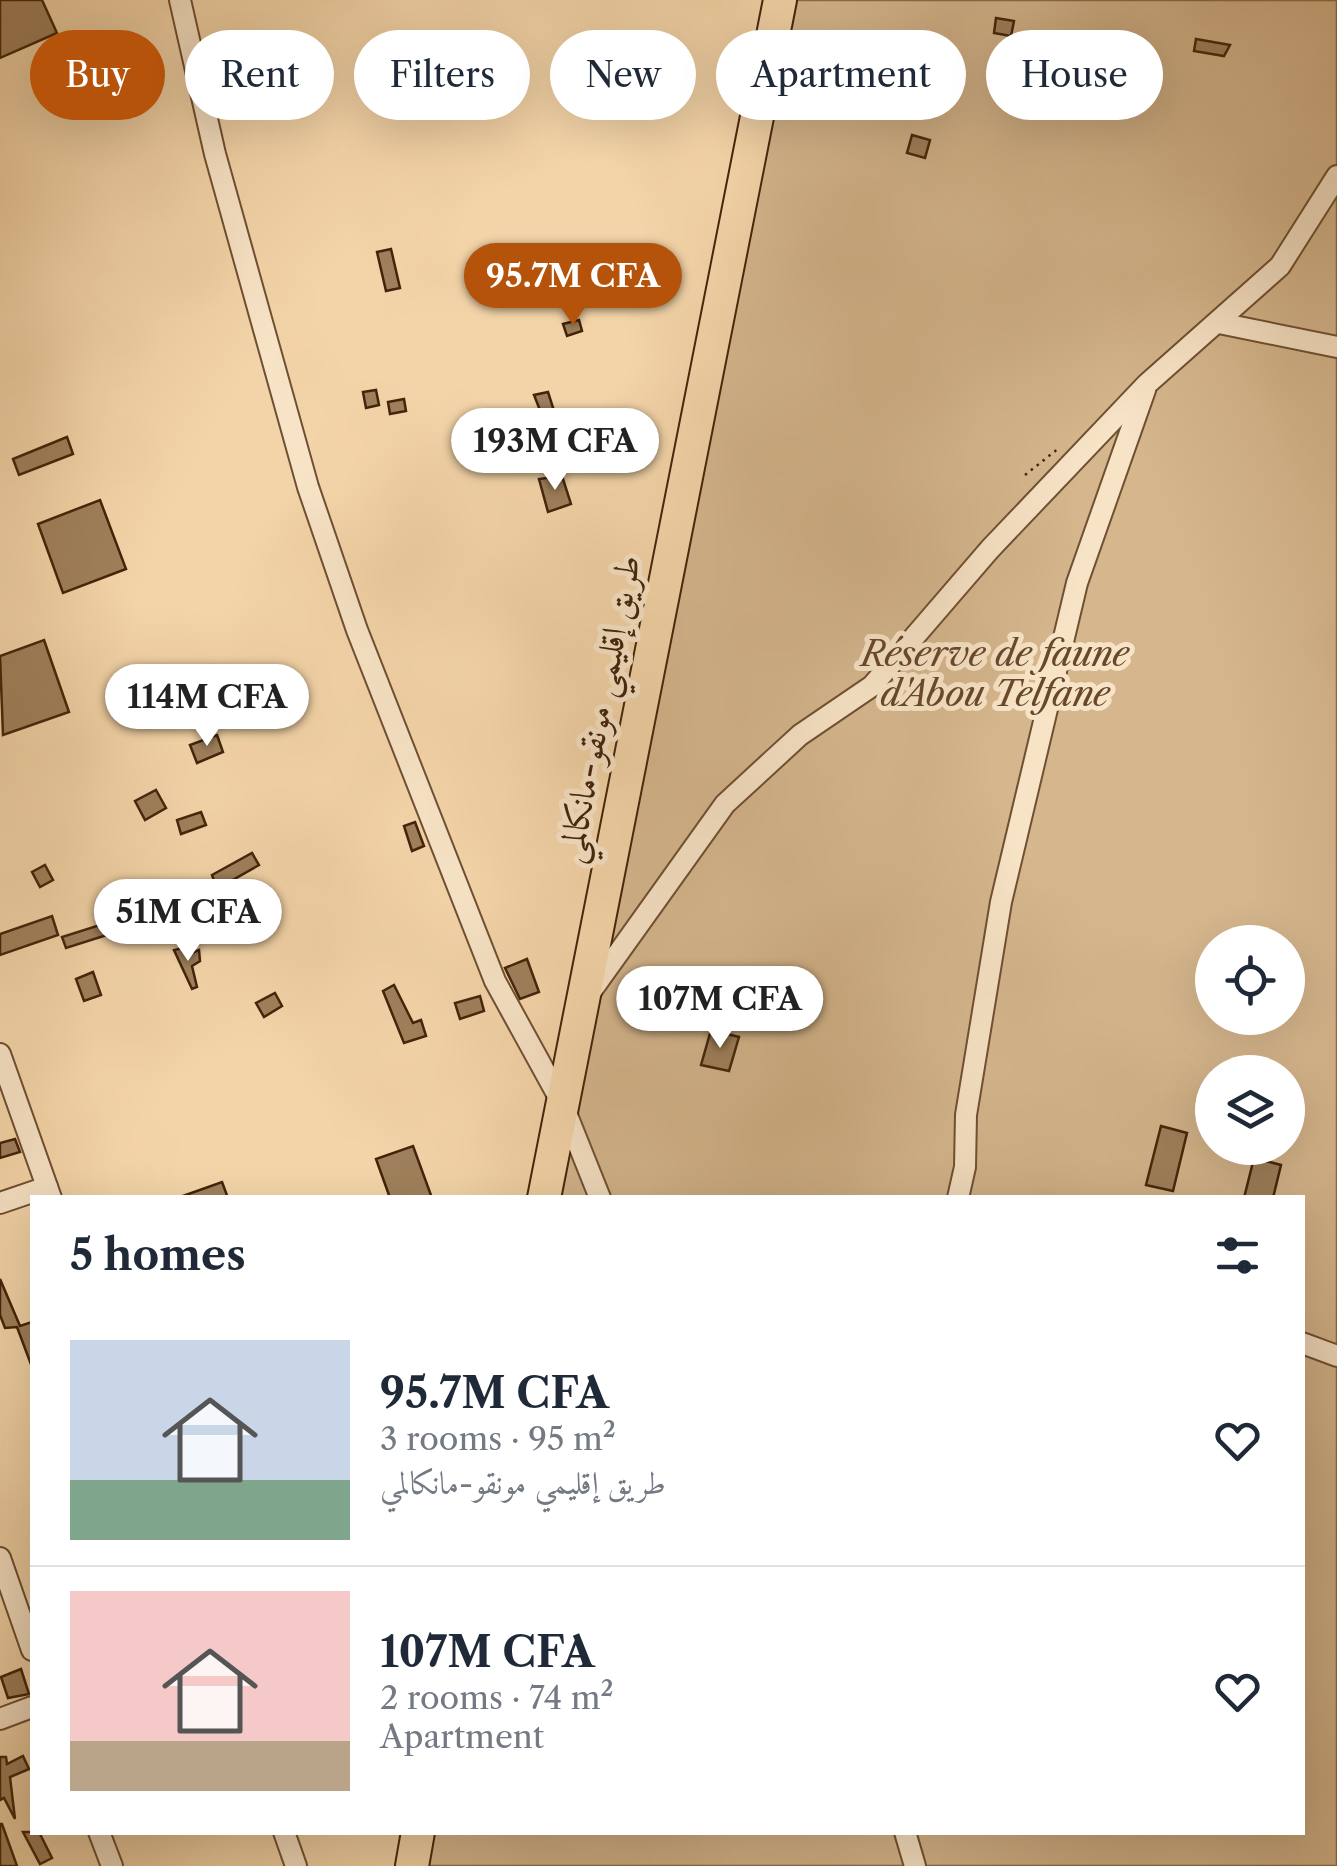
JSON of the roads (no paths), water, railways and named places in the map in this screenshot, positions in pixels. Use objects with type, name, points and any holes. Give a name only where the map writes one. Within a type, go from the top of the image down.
[{"type":"highway","name":"طريق إقليمي مونقو-مانكالمي","points":[[545,1195],[780,0]]},
{"type":"highway","points":[[412,1866],[417,1835]]},
{"type":"street","points":[[180,0],[216,154],[308,487],[357,630],[495,981],[562,1102],[599,1195]]},
{"type":"street","points":[[582,1004],[725,804],[800,735],[872,686],[990,549],[1147,384],[1280,266],[1337,172]]},
{"type":"street","points":[[1219,322],[1337,347]]},
{"type":"street","points":[[958,1195],[966,1115],[1001,902],[1077,583],[1147,384]]},
{"type":"street","points":[[0,1054],[49,1192]]},
{"type":"street","points":[[0,1203],[30,1196]]},
{"type":"street","points":[[1305,1344],[1337,1356]]},
{"type":"street","points":[[0,1558],[30,1644]]},
{"type":"street","points":[[0,1719],[30,1708]]},
{"type":"street","points":[[100,1835],[112,1866]]},
{"type":"street","points":[[285,1835],[296,1866]]},
{"type":"street","points":[[906,1835],[914,1866]]},
{"type":"park label","name":"Réserve de faune d'Abou Telfane","points":[[995,674]]}]
